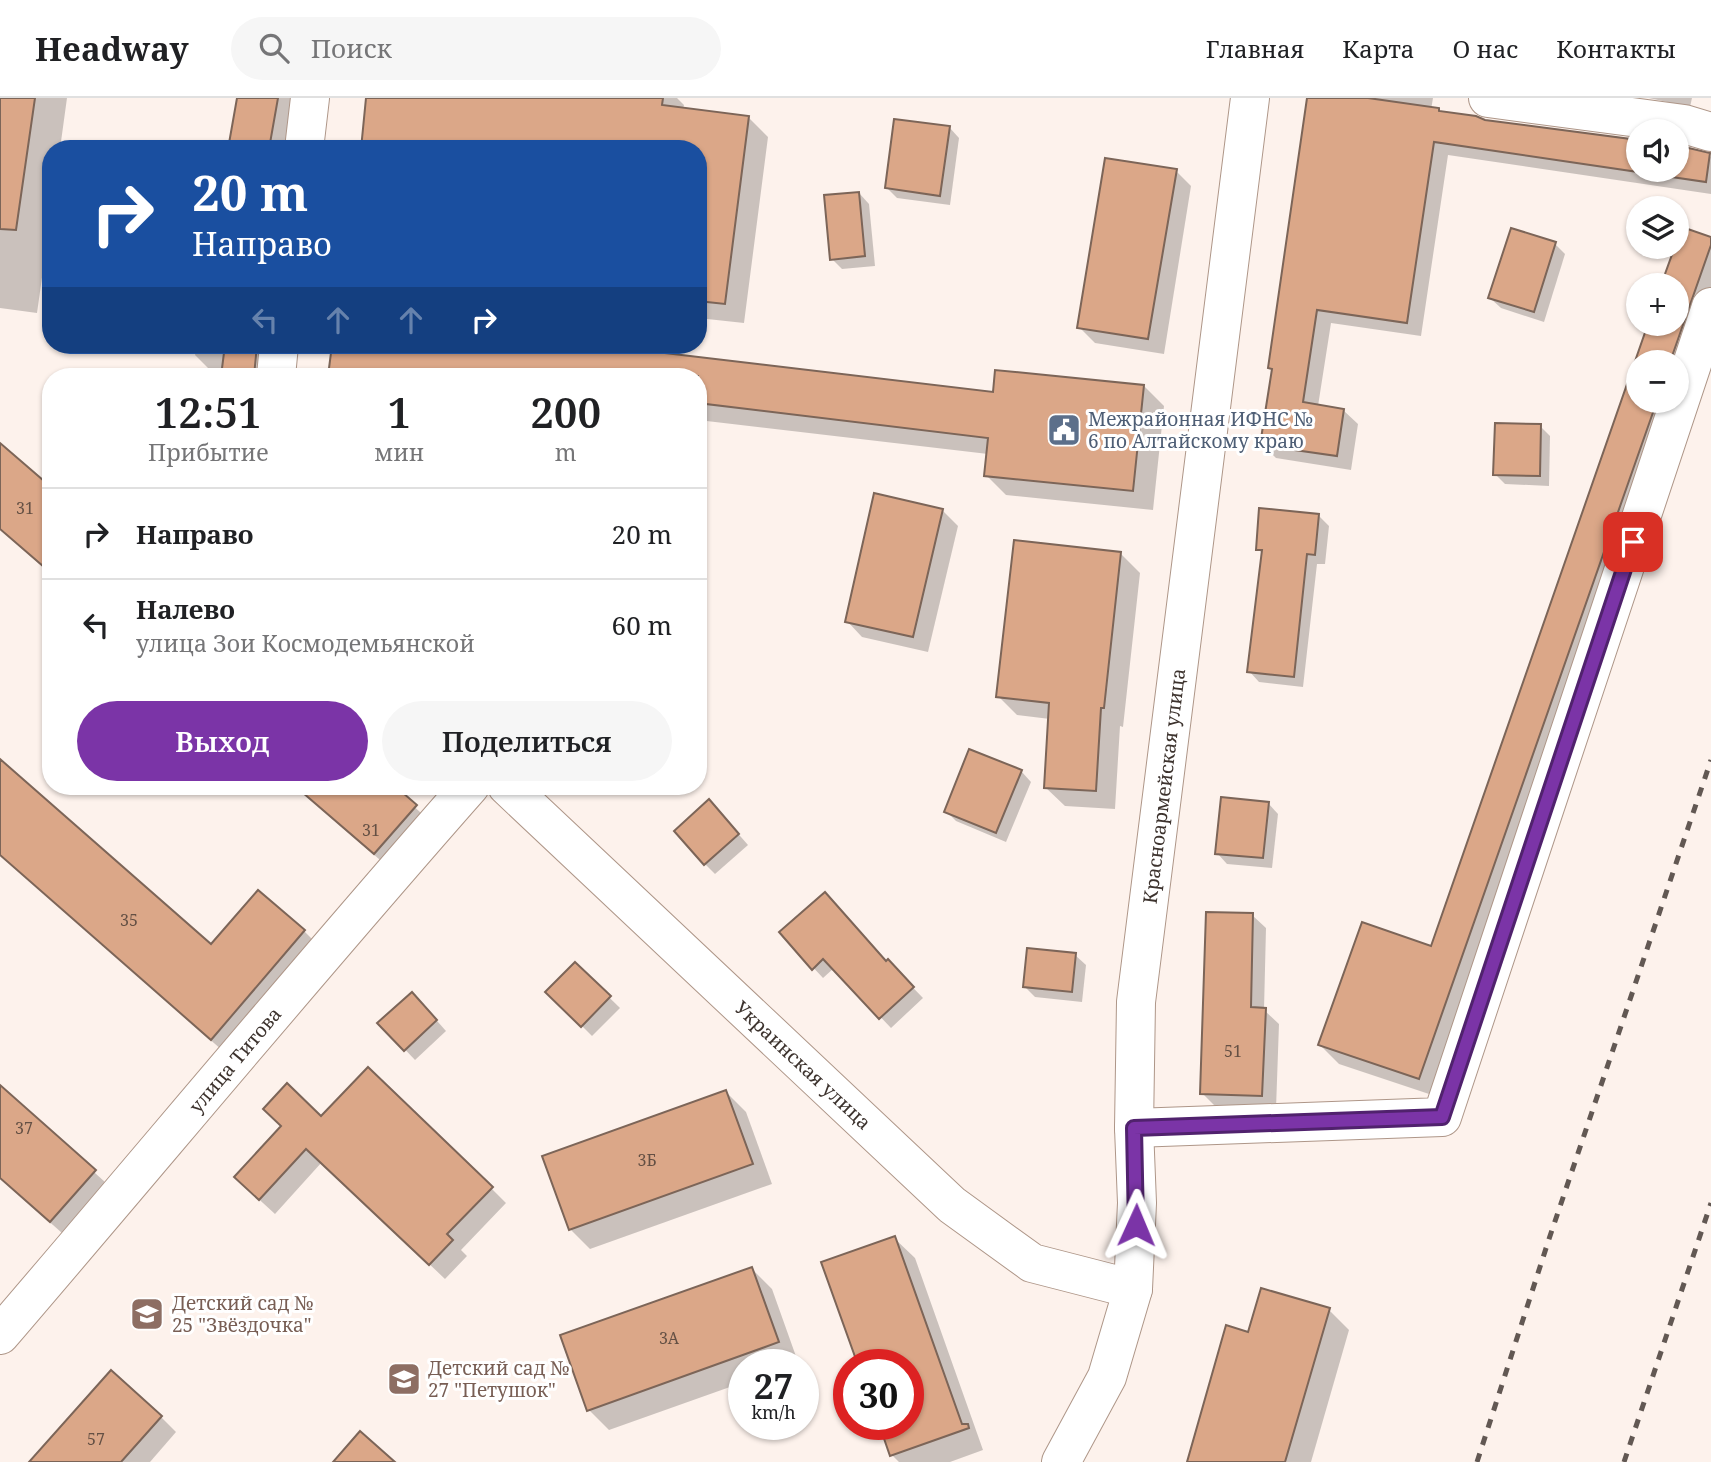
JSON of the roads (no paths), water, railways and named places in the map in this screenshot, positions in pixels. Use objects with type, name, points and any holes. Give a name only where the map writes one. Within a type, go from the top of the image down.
[{"type":"street","points":[[304,140],[310,98]]},
{"type":"street","name":"Красноармейская улица","points":[[1061,1462],[1107,1377],[1133,1289],[1137,1203],[1134,1128],[1136,1002],[1250,98]]},
{"type":"street","points":[[1489,98],[1684,124],[1711,132]]},
{"type":"street","points":[[1134,1128],[1442,1117],[1711,307]]},
{"type":"street","name":"улица Титова","points":[[0,1335],[367,902],[462,795]]},
{"type":"street","name":"Украинская улица","points":[[518,795],[952,1205],[1032,1263],[1133,1289]]},
{"type":"railway","points":[[1477,1462],[1549,1239],[1711,760]]},
{"type":"railway","points":[[1624,1462],[1711,1203]]},
{"type":"place","name":"Межрайонная ИФНС № 6 по Алтайскому краю","points":[[1064,430]]},
{"type":"place","name":"Детский сад № 25 \"Звёздочка\"","points":[[147,1314]]},
{"type":"place","name":"Детский сад № 27 \"Петушок\"","points":[[404,1379]]}]
